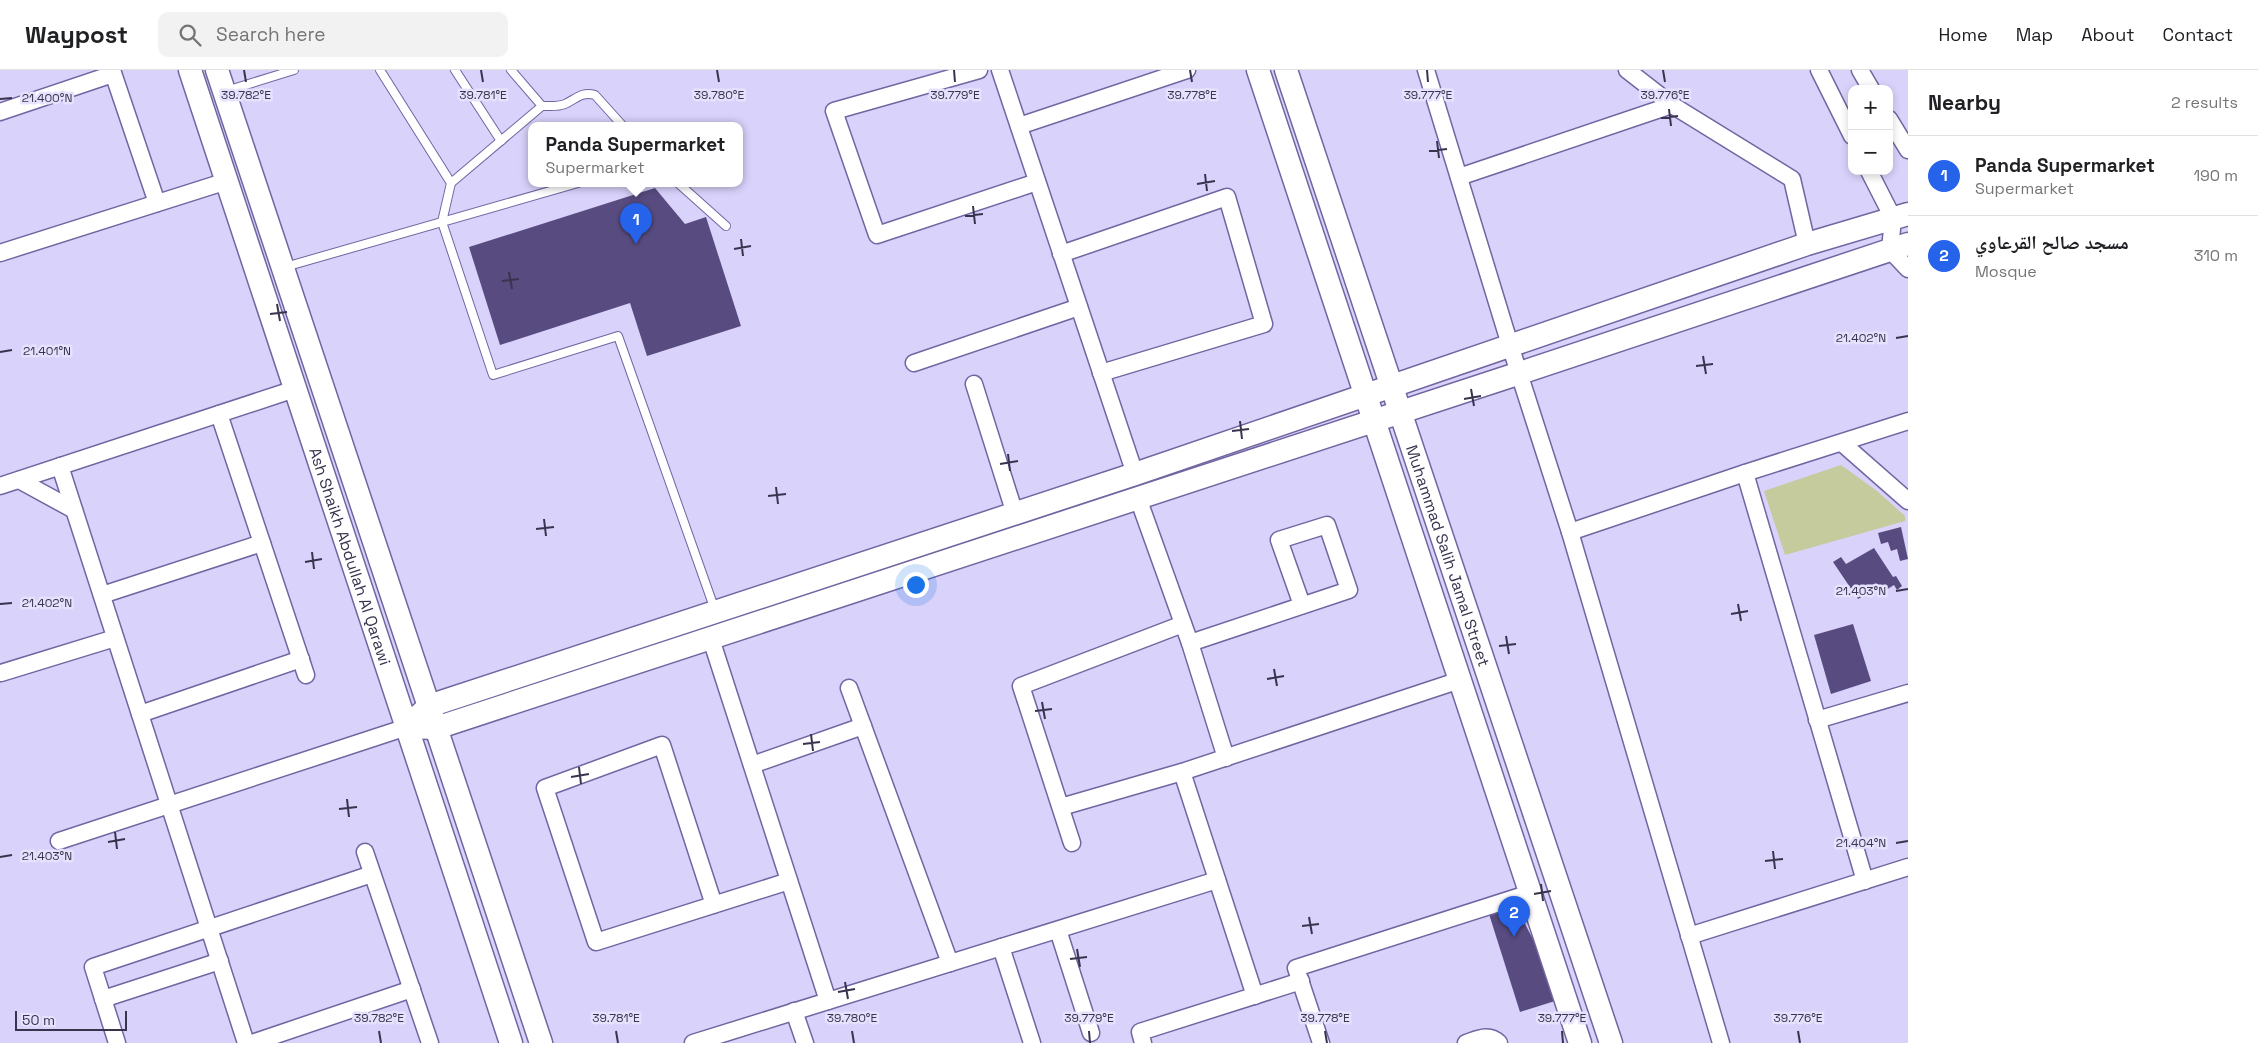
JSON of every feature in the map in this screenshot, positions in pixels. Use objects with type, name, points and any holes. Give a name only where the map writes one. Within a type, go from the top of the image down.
[{"type":"street","name":"Ash Shaikh Abdullah Al Qarawi","points":[[190,70],[511,1043]]},
{"type":"street","points":[[217,70],[542,1043]]},
{"type":"street","points":[[979,70],[834,111],[877,236],[1037,182]]},
{"type":"street","points":[[1000,70],[1135,474]]},
{"type":"street","points":[[1019,126],[1187,70]]},
{"type":"street","name":"Muhammad Salih Jamal Street","points":[[1258,70],[1580,1043]]},
{"type":"street","name":"Muhammad Salih Jamal Street","points":[[1286,70],[1611,1043]]},
{"type":"street","points":[[1426,70],[1510,345],[1570,532],[1721,1043]]},
{"type":"street","points":[[1627,70],[1672,105],[1792,179],[1807,244]]},
{"type":"street","points":[[1819,70],[1849,130]]},
{"type":"street","points":[[1860,70],[1869,85]]},
{"type":"street","points":[[0,112],[112,72],[157,203]]},
{"type":"street","points":[[1459,177],[1672,105]]},
{"type":"street","points":[[1893,126],[1908,150]]},
{"type":"street","points":[[1872,175],[1900,216],[1899,247],[1908,269]]},
{"type":"street","points":[[0,253],[226,181]]},
{"type":"street","points":[[1061,254],[1227,197],[1264,324],[1101,373]]},
{"type":"street","points":[[407,728],[429,706],[1015,514],[1366,396],[1807,244],[1900,216]]},
{"type":"street","points":[[59,841],[407,728],[436,728],[1899,247]]},
{"type":"street","points":[[914,363],[1079,307]]},
{"type":"street","points":[[974,384],[1015,514]]},
{"type":"street","points":[[6,481],[60,466],[295,389]]},
{"type":"street","points":[[219,414],[306,675]]},
{"type":"street","points":[[1570,532],[1745,472],[1908,422]]},
{"type":"street","points":[[1842,443],[1908,501]]},
{"type":"street","points":[[60,466],[246,1043]]},
{"type":"street","points":[[1745,472],[1865,881]]},
{"type":"street","points":[[6,481],[74,510]]},
{"type":"street","points":[[1138,498],[1190,643],[1226,758]]},
{"type":"street","points":[[1190,643],[1349,590],[1327,526],[1280,540],[1302,605]]},
{"type":"street","points":[[102,595],[262,543]]},
{"type":"street","points":[[1072,843],[1021,686],[1183,624]]},
{"type":"street","points":[[1,674],[115,638]]},
{"type":"street","points":[[711,639],[828,1001]]},
{"type":"street","points":[[140,714],[301,659]]},
{"type":"street","points":[[1061,807],[1226,758],[1460,680]]},
{"type":"street","points":[[849,688],[950,963]]},
{"type":"street","points":[[1817,720],[1908,693]]},
{"type":"street","points":[[752,765],[863,726]]},
{"type":"street","points":[[714,905],[662,745],[545,788],[596,942],[714,905],[789,881]]},
{"type":"street","points":[[1182,772],[1255,996]]},
{"type":"street","points":[[365,852],[430,1043]]},
{"type":"street","points":[[1689,936],[1908,867]]},
{"type":"street","points":[[117,1043],[93,967],[210,930],[372,874]]},
{"type":"street","points":[[693,1043],[1218,880]]},
{"type":"street","points":[[1321,1043],[1296,968],[1530,893]]},
{"type":"street","points":[[1058,930],[1091,1032]]},
{"type":"street","points":[[1001,947],[1032,1043]]},
{"type":"street","points":[[103,999],[220,961]]},
{"type":"street","points":[[1143,1043],[1140,1032],[1300,982]]},
{"type":"street","points":[[252,1043],[412,989]]},
{"type":"street","points":[[794,1012],[805,1043]]},
{"type":"street","points":[[1466,1043],[1485,1037],[1495,1039],[1499,1043]]},
{"type":"lane","points":[[224,92],[294,70]]},
{"type":"lane","points":[[380,70],[451,183]]},
{"type":"lane","points":[[455,70],[501,141]]},
{"type":"lane","points":[[511,70],[542,106]]},
{"type":"lane","points":[[619,122],[595,95],[589,93],[581,94],[565,104],[542,106],[451,183],[442,222],[493,375],[618,336],[715,612]]},
{"type":"lane","points":[[283,268],[564,187]]},
{"type":"lane","points":[[682,187],[726,226]]},
{"type":"green space","points":[[1841,465],[1877,491],[1905,516],[1905,521],[1785,555],[1764,491]]},
{"type":"building","points":[[655,188],[685,224],[706,217],[741,326],[647,356],[630,303],[500,345],[469,247]]},
{"type":"building","points":[[1901,527],[1908,559],[1900,561],[1897,549],[1891,551],[1888,542],[1881,544],[1878,533]]},
{"type":"building","points":[[1874,548],[1893,577],[1896,576],[1902,586],[1897,590],[1894,585],[1881,593],[1877,588],[1858,599],[1833,562],[1841,557],[1846,564]]},
{"type":"building","points":[[1853,624],[1871,681],[1831,694],[1814,635]]},
{"type":"building","points":[[1515,905],[1544,960],[1555,1001],[1520,1012],[1489,914]]},
{"type":"place","name":"Panda Supermarket","points":[[636,244]]},
{"type":"place","name":"مسجد صالح القرعاوي","points":[[1514,937]]}]
